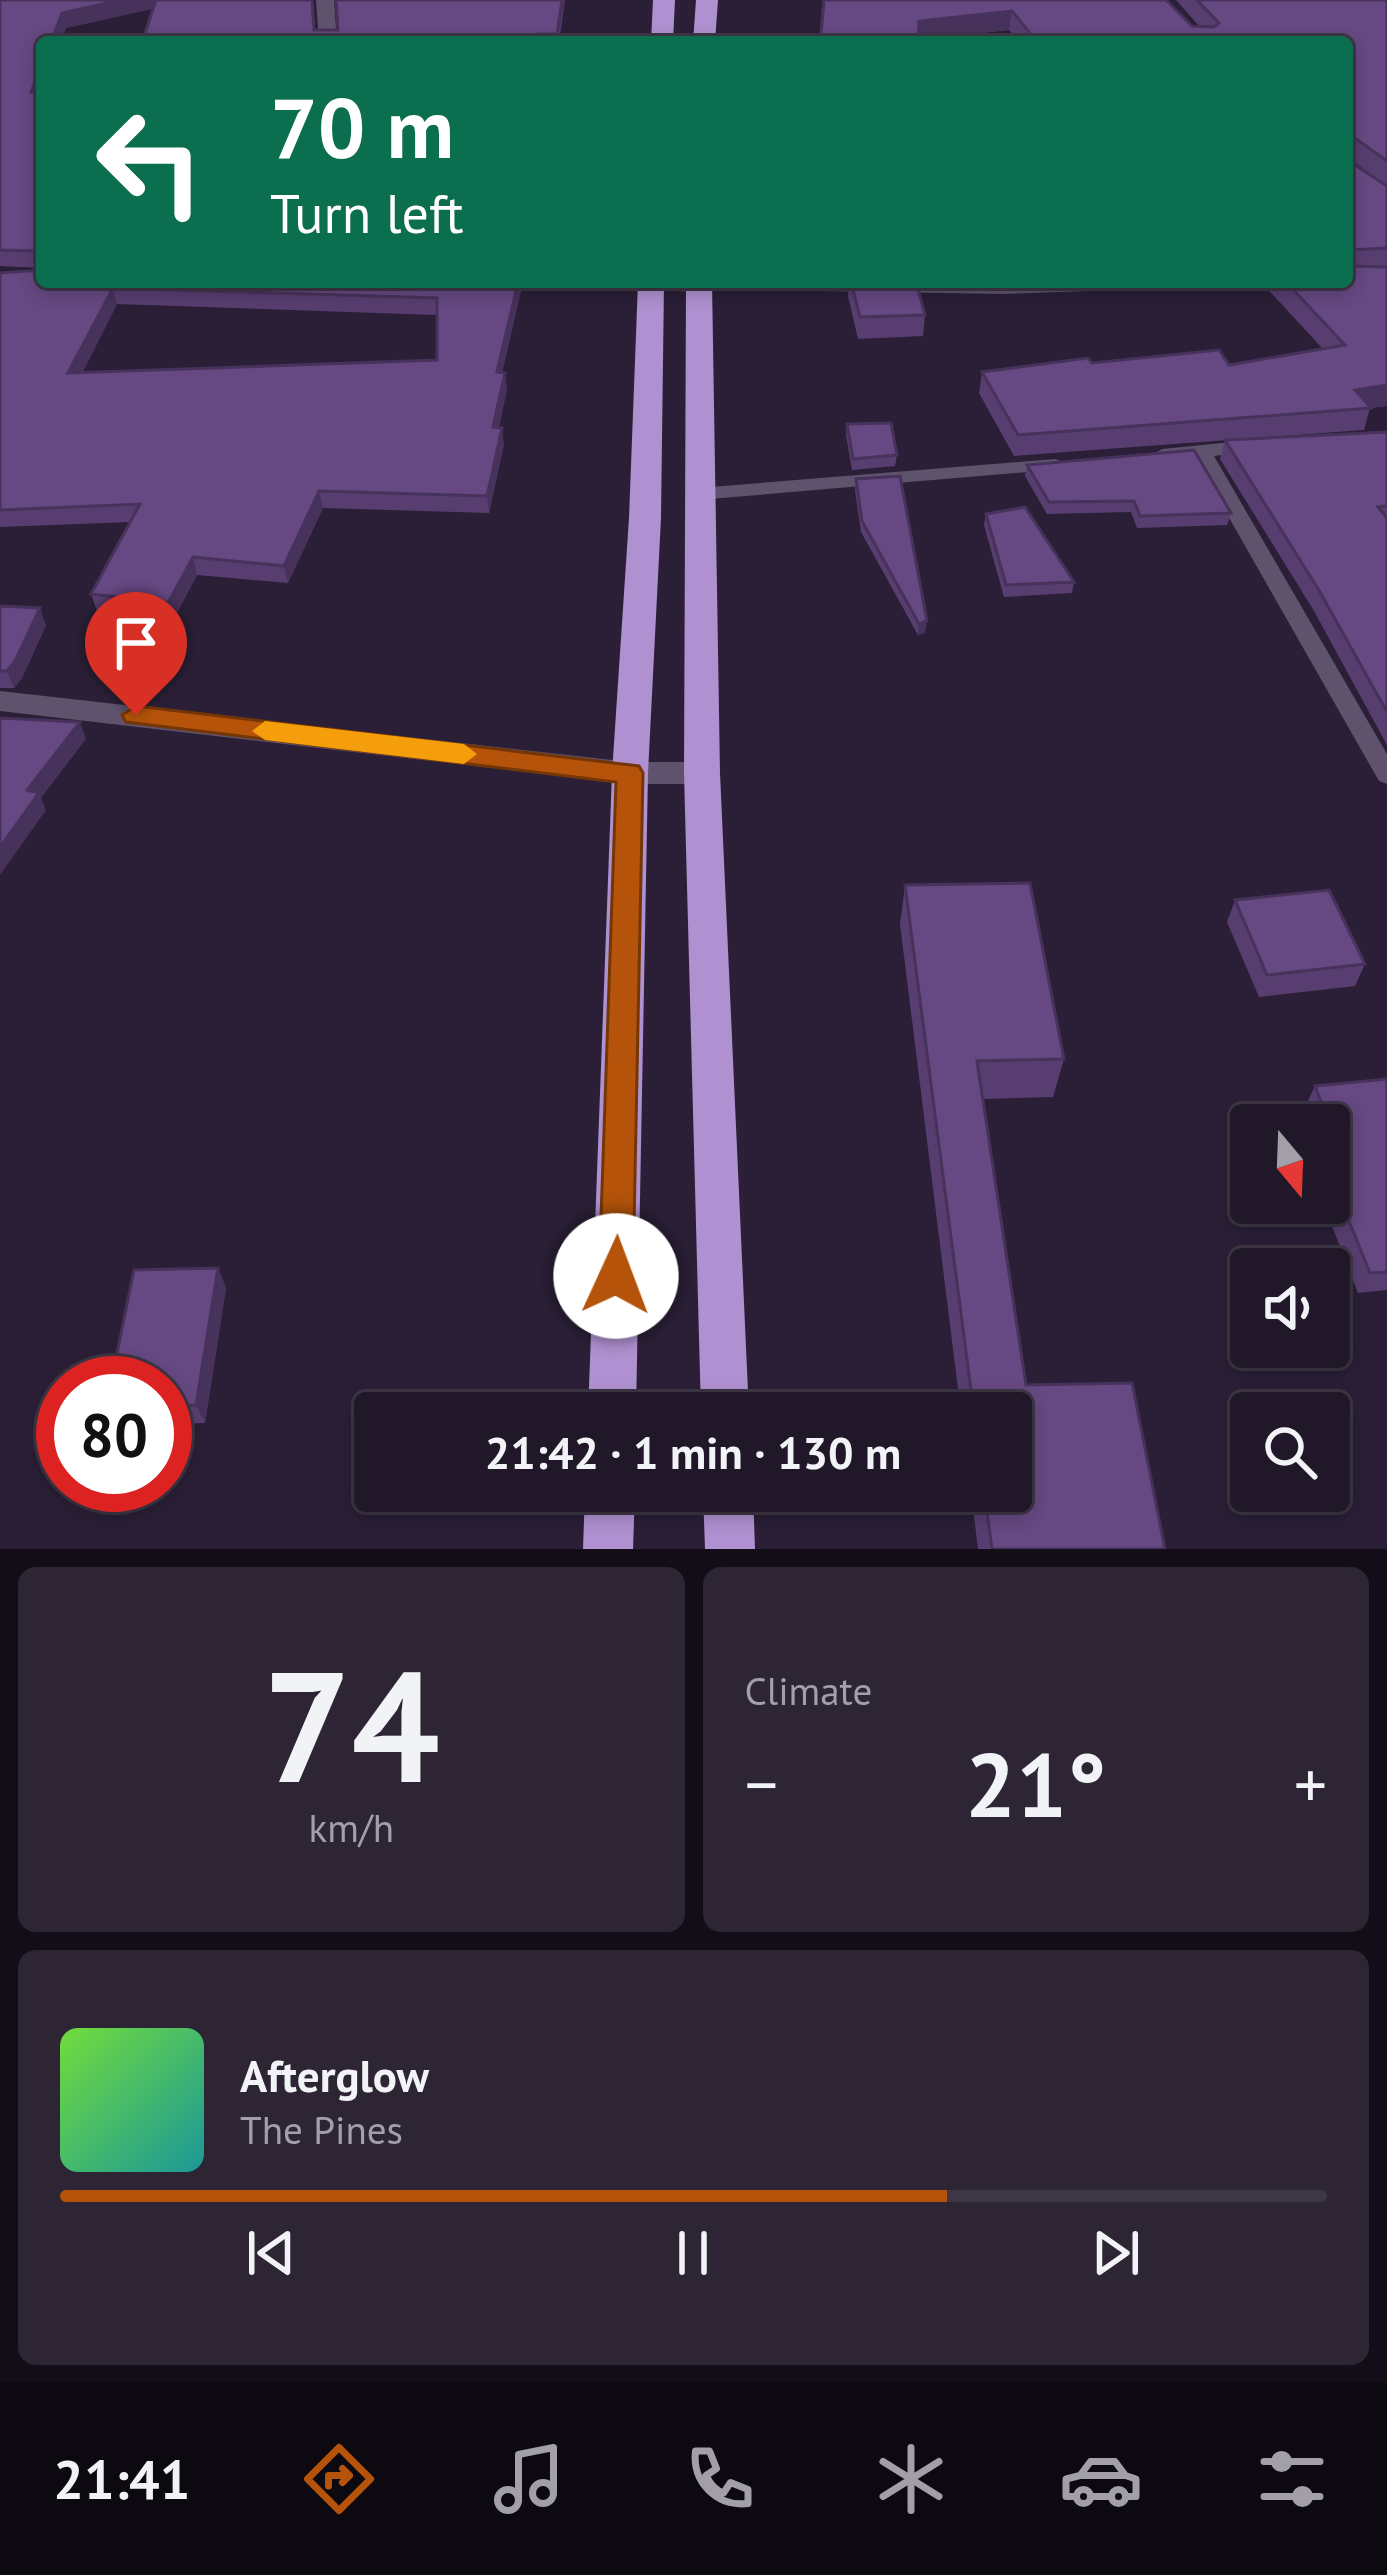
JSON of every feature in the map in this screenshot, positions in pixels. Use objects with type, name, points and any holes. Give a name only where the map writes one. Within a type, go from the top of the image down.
[{"type":"highway","points":[[662,36],[664,0]]},
{"type":"highway","points":[[704,36],[706,0]]},
{"type":"highway","points":[[613,1392],[630,773],[645,518],[651,288]]},
{"type":"highway","points":[[688,288],[724,1392]]},
{"type":"highway","points":[[608,1549],[609,1512]]},
{"type":"highway","points":[[729,1512],[730,1549]]},
{"type":"street","points":[[325,0],[328,36]]},
{"type":"street","points":[[0,701],[630,773],[702,773]]},
{"type":"lane","points":[[950,288],[1031,288]]},
{"type":"lane","points":[[1133,458],[1272,445]]},
{"type":"lane","points":[[1202,451],[1387,776]]},
{"type":"lane","points":[[698,494],[1088,462]]},
{"type":"building","points":[[0,0],[120,0],[62,13],[53,36],[36,36],[36,80],[31,92],[36,92],[36,251],[0,250]]},
{"type":"building","points":[[156,0],[312,0],[314,30],[338,30],[336,0],[562,0],[557,34],[538,36],[144,36]]},
{"type":"building","points":[[824,0],[1166,0],[1192,26],[1214,27],[1219,23],[1197,0],[1387,0],[1387,161],[1353,138],[1353,36],[1032,36],[1012,11],[919,21],[918,36],[821,33]]},
{"type":"building","points":[[1353,164],[1387,186],[1387,248],[1353,250]]},
{"type":"building","points":[[1353,266],[1387,267],[1387,385],[1355,390],[1371,408],[1018,435],[982,372],[1088,358],[1092,363],[1219,350],[1229,365],[1345,345],[1292,288],[1353,288]]},
{"type":"building","points":[[36,270],[36,288],[113,288],[517,288],[497,372],[505,373],[493,427],[502,428],[487,496],[319,491],[284,566],[193,557],[168,603],[91,594],[140,504],[0,510],[0,273]],"holes":[[[113,288],[437,298],[437,360],[68,373]]]},
{"type":"building","points":[[853,288],[918,288],[925,315],[860,317]]},
{"type":"building","points":[[891,423],[897,455],[853,459],[847,424]]},
{"type":"building","points":[[1387,432],[1387,506],[1378,507],[1387,518],[1387,712],[1320,592],[1225,440]]},
{"type":"building","points":[[1194,450],[1231,513],[1140,516],[1134,501],[1049,502],[1027,465]]},
{"type":"building","points":[[900,476],[927,621],[919,624],[862,521],[856,479]]},
{"type":"building","points":[[1025,507],[1074,582],[1006,585],[986,514]]},
{"type":"building","points":[[0,606],[40,608],[7,671],[0,671]]},
{"type":"building","points":[[0,718],[80,722],[27,790],[39,793],[0,847]]},
{"type":"building","points":[[1030,883],[1064,1059],[977,1061],[1026,1385],[1132,1383],[1165,1549],[992,1549],[987,1512],[1032,1512],[1032,1392],[971,1392],[905,885]]},
{"type":"building","points":[[1329,890],[1365,964],[1267,975],[1235,900]]},
{"type":"building","points":[[1387,1079],[1387,1272],[1370,1273],[1350,1224],[1350,1104],[1322,1104],[1315,1086]]},
{"type":"building","points":[[218,1268],[196,1405],[192,1405],[192,1356],[116,1356],[134,1270]]},
{"type":"slow traffic","points":[[265,731],[464,754]]},
{"type":"route","points":[[136,715],[630,773],[616,1276]]}]
